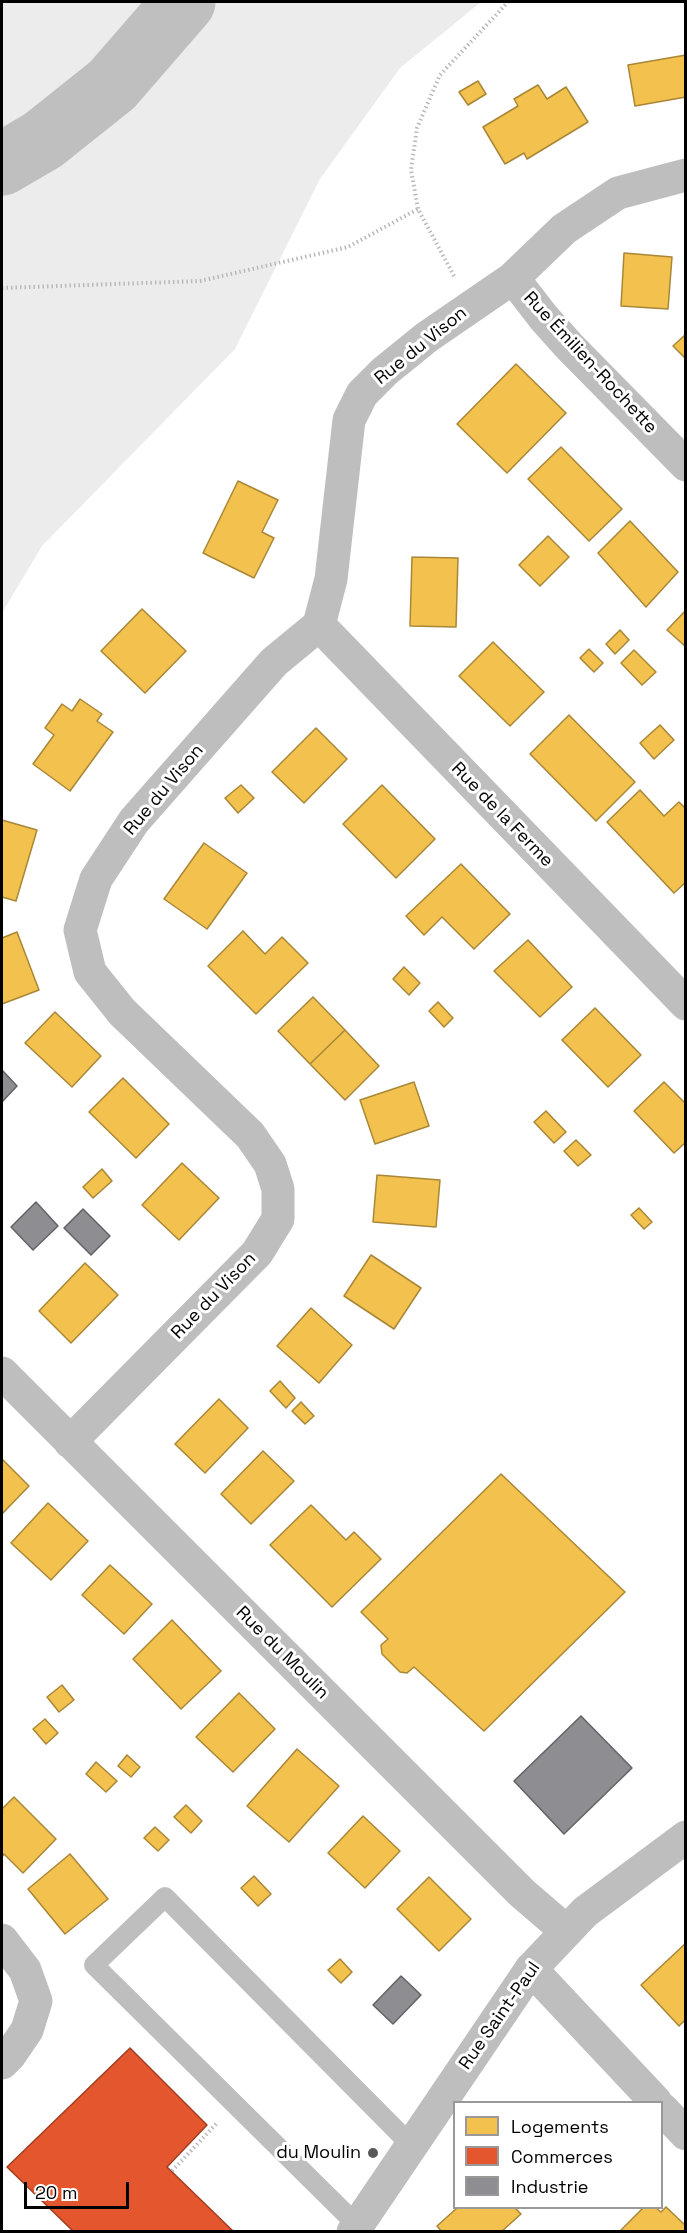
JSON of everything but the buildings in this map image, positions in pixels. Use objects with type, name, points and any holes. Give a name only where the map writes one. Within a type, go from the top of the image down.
[{"type":"street","name":"Rue Émilien-Rochette","points":[[686,175],[618,193],[564,229],[513,278],[569,346],[686,465]]},
{"type":"street","name":"Rue du Vison","points":[[70,1442],[257,1253],[278,1219],[278,1189],[270,1164],[250,1135],[122,1012],[90,972],[80,930],[96,879],[142,812],[274,662],[319,625],[331,579],[350,420],[362,394],[385,371],[426,337],[513,278]]},
{"type":"street","name":"Rue de la Ferme","points":[[319,625],[686,1004]]},
{"type":"street","name":"Rue du Moulin","points":[[2,1373],[522,1893],[565,1930]]},
{"type":"street","name":"Rue Saint-Paul","points":[[355,2228],[531,1969],[565,1930],[585,1912],[686,1837]]},
{"type":"street","points":[[2,1940],[25,1970],[36,2001],[27,2030],[2,2063]]},
{"type":"street","points":[[531,1969],[654,2101]]},
{"type":"street","points":[[663,2110],[686,2134]]},
{"type":"lane","points":[[355,2228],[94,1965],[165,1897],[411,2145]]},
{"type":"path","points":[[470,306],[418,209],[411,170],[417,128],[440,75],[508,2]]},
{"type":"path","points":[[2,288],[200,280],[348,247],[418,209]]},
{"type":"path","points":[[172,2171],[220,2119]]},
{"type":"shaded area","points":[[2,2],[481,2],[400,68],[320,179],[235,349],[42,546],[2,613]]},
{"type":"waterway","points":[[2,164],[43,140],[112,85],[184,2]]},
{"type":"place","name":"du Moulin","points":[[373,2153]]}]
